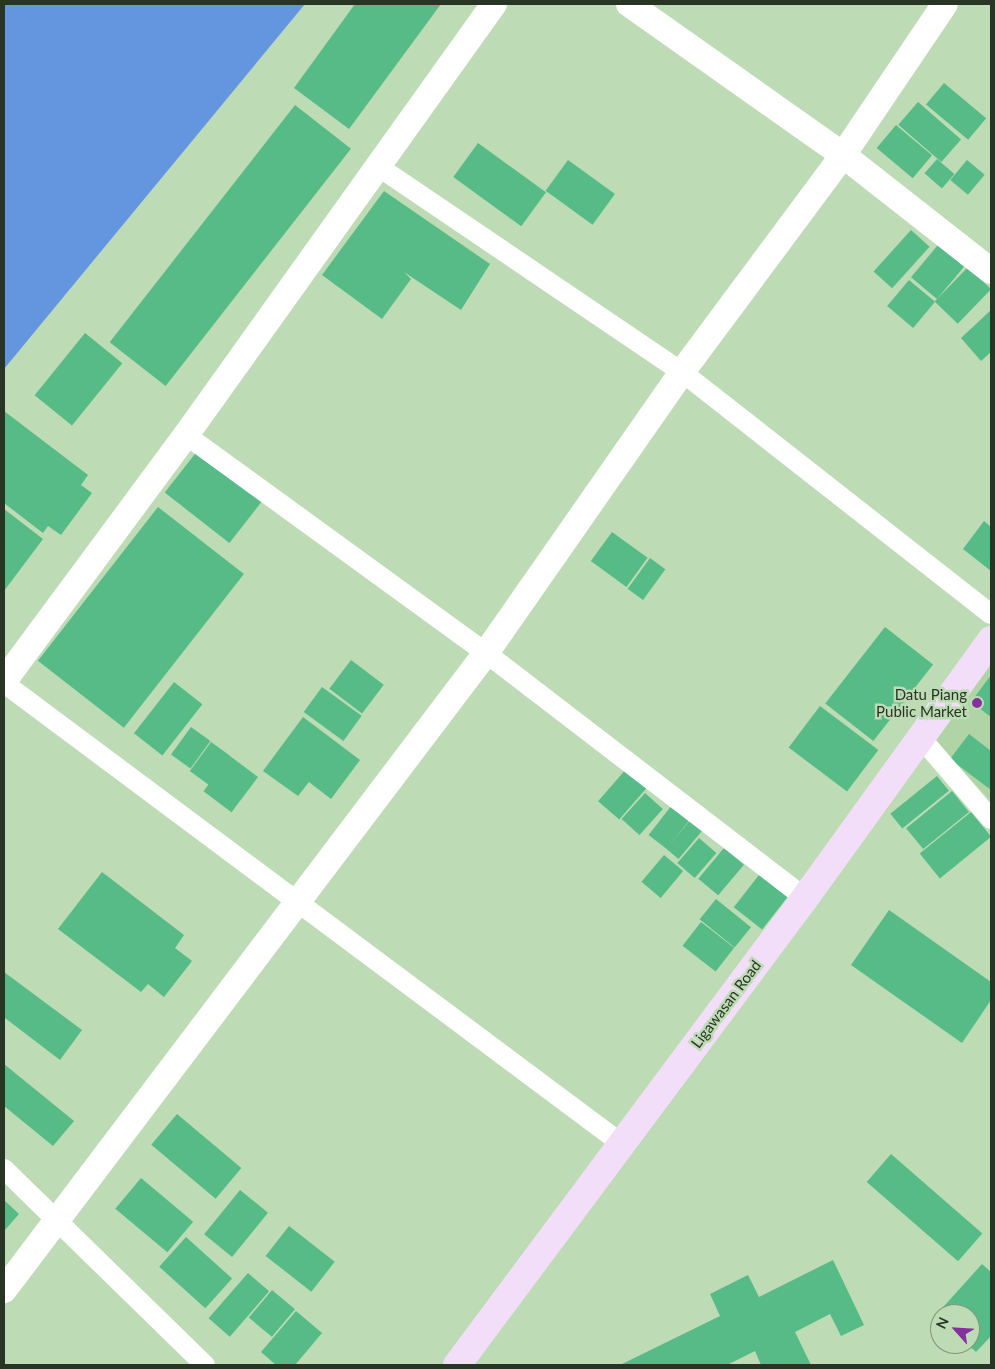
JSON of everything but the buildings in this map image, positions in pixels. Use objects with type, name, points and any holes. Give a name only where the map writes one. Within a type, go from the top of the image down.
[{"type":"main road","name":"Ligawasan Road","points":[[457,1365],[805,898],[991,640]]},
{"type":"street","points":[[494,4],[186,435],[4,682],[622,1144]]},
{"type":"street","points":[[629,4],[843,155],[991,271]]},
{"type":"street","points":[[4,1290],[56,1218],[486,653],[682,372],[843,155],[945,4]]},
{"type":"street","points":[[379,167],[682,372],[991,614]]},
{"type":"street","points":[[186,435],[486,653],[805,898]]},
{"type":"street","points":[[921,738],[991,819]]},
{"type":"street","points":[[4,1169],[205,1365]]},
{"type":"shaded area","name":"Datu Piang Public Market","points":[[991,665],[991,801],[936,741]]},
{"type":"water","points":[[4,4],[305,4],[4,369]]},
{"type":"place","name":"Datu Piang Public Market","points":[[977,703]]}]
